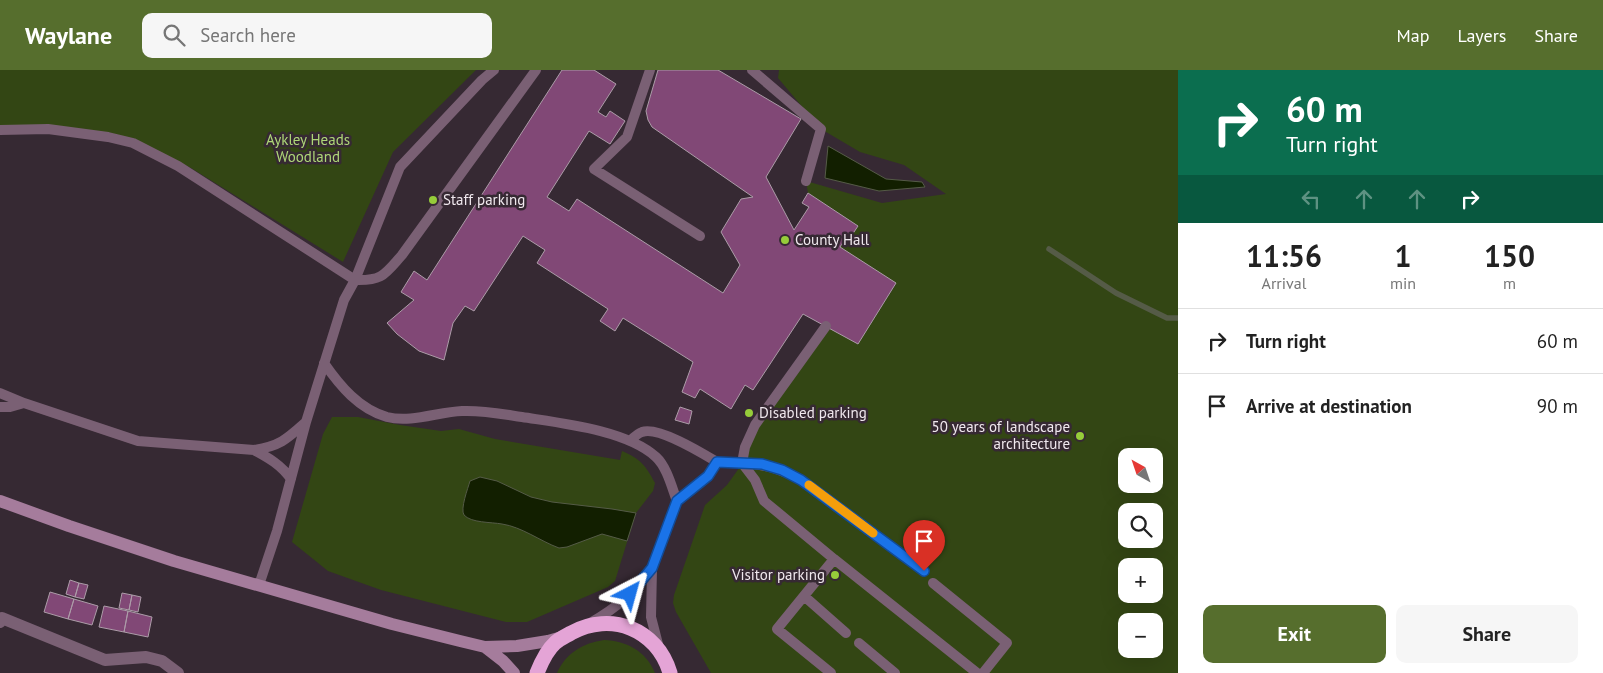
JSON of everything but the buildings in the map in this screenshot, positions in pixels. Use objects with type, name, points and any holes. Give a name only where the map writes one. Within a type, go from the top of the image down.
[{"type":"highway","points":[[537,673],[543,659],[555,643],[581,627],[595,623],[618,624],[641,634],[668,666]]},
{"type":"main road","points":[[0,501],[174,561],[399,626],[485,647],[534,644],[567,635]]},
{"type":"main road","points":[[485,647],[503,661],[514,673]]},
{"type":"street","points":[[1,619],[105,660],[146,657],[162,661],[178,673]]},
{"type":"lane","points":[[259,585],[276,532],[306,422],[344,300],[355,280],[400,167],[482,80],[494,70]]},
{"type":"lane","points":[[0,130],[48,129],[108,138],[133,144],[178,166],[355,280],[370,281],[384,276],[402,255],[536,70]]},
{"type":"lane","points":[[650,70],[627,137],[594,169],[700,236]]},
{"type":"lane","points":[[752,70],[821,129],[806,181]]},
{"type":"lane","points":[[826,326],[755,425],[745,447],[742,464],[754,480],[764,500],[834,559],[977,673]]},
{"type":"lane","points":[[324,363],[348,394],[368,408],[386,417],[399,419],[460,411],[478,411],[581,426],[630,441],[644,448],[657,458],[666,473],[677,501]]},
{"type":"lane","points":[[0,393],[24,403],[138,441],[254,450],[271,447],[286,440],[306,422]]},
{"type":"lane","points":[[0,407],[10,407],[24,403]]},
{"type":"lane","points":[[630,441],[640,432],[651,431],[695,448],[717,462],[762,464],[782,470],[801,480],[924,571]]},
{"type":"lane","points":[[254,450],[284,469],[291,479]]},
{"type":"lane","points":[[668,666],[653,630],[651,617],[652,568],[677,501],[708,476],[717,462]]},
{"type":"lane","points":[[831,673],[776,629],[834,559]]},
{"type":"lane","points":[[581,627],[618,605],[652,568]]},
{"type":"lane","points":[[932,583],[1007,643],[983,673]]},
{"type":"lane","points":[[804,596],[846,633]]},
{"type":"lane","points":[[859,643],[895,673]]},
{"type":"green space","name":"Aykley Heads Woodland","points":[[0,70],[476,70],[393,152],[343,262],[191,168],[133,139],[41,126],[0,125]]},
{"type":"green space","points":[[779,70],[1178,70],[1178,673],[711,673],[676,612],[673,603],[674,595],[705,505],[727,485],[742,464],[745,447],[826,326],[858,344],[896,284],[840,247],[845,239],[849,241],[858,226],[808,193],[806,181],[882,203],[946,194],[904,165],[860,152],[821,129],[778,78]]},
{"type":"green space","points":[[332,417],[358,417],[441,431],[459,429],[495,439],[620,460],[622,451],[634,457],[642,464],[655,483],[653,491],[636,513],[615,581],[608,587],[527,622],[506,622],[381,590],[328,571],[292,542],[323,434]]},
{"type":"green space","points":[[596,641],[620,642],[635,649],[651,665],[655,673],[557,673],[565,660],[576,650]]},
{"type":"shaded area","points":[[828,146],[886,179],[922,182],[925,187],[879,191],[825,178]]},
{"type":"shaded area","points":[[480,477],[497,481],[531,497],[552,502],[636,513],[627,541],[602,534],[567,547],[559,548],[509,526],[471,520],[464,515],[464,503],[470,481]]},
{"type":"waterway","points":[[1049,249],[1116,293],[1167,318],[1178,318]]},
{"type":"slow traffic","points":[[809,485],[873,533]]},
{"type":"place","name":"Staff parking","points":[[433,200]]},
{"type":"place","name":"County Hall","points":[[785,240]]},
{"type":"place","name":"Disabled parking","points":[[749,413]]},
{"type":"place","name":"50 years of landscape architecture","points":[[1080,436]]},
{"type":"place","name":"Visitor parking","points":[[835,575]]},
{"type":"route","points":[[630,594],[652,568],[677,501],[708,476],[717,462],[762,464],[782,470],[801,480],[924,571]]}]
